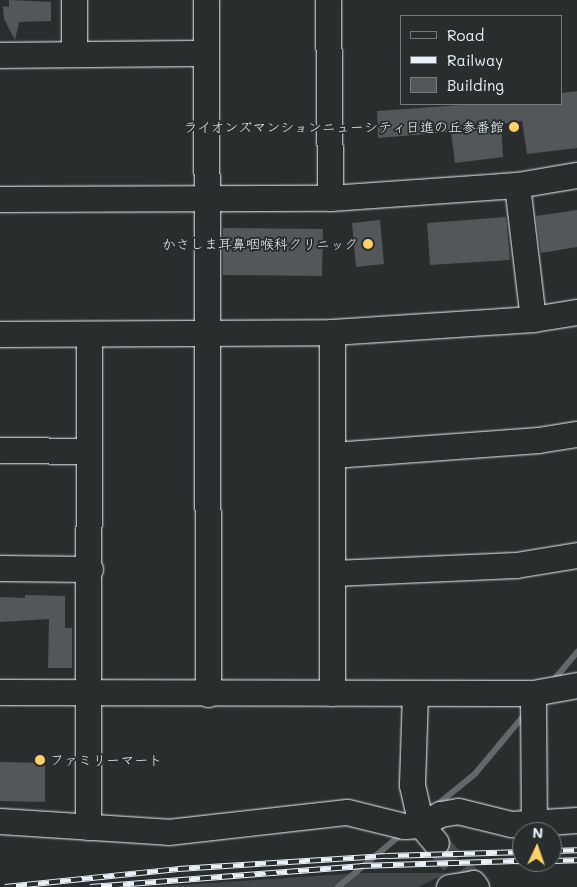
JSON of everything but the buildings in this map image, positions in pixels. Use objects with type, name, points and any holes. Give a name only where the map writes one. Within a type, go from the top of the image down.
[{"type":"street","points":[[74,0],[74,54]]},
{"type":"street","points":[[206,0],[204,54],[208,198],[206,332],[208,694]]},
{"type":"street","points":[[328,0],[330,198]]},
{"type":"street","points":[[0,55],[204,54]]},
{"type":"street","points":[[0,200],[330,198],[517,185],[577,174]]},
{"type":"street","points":[[517,185],[533,319]]},
{"type":"street","points":[[0,334],[332,332],[533,319],[577,312]]},
{"type":"street","points":[[332,332],[332,694]]},
{"type":"street","points":[[88,827],[89,334]]},
{"type":"street","points":[[333,454],[538,440],[577,434]]},
{"type":"street","points":[[0,450],[89,451]]},
{"type":"street","points":[[333,573],[516,565],[577,555]]},
{"type":"street","points":[[0,568],[90,569]]},
{"type":"street","points":[[0,692],[208,694],[533,693],[577,685]]},
{"type":"street","points":[[415,693],[412,785],[428,834]]},
{"type":"street","points":[[533,693],[534,822]]},
{"type":"street","points":[[428,834],[440,814],[458,811],[512,824]]},
{"type":"street","points":[[0,821],[168,832],[346,812],[404,826],[428,834]]},
{"type":"street","points":[[548,822],[577,820]]},
{"type":"street","points":[[449,887],[473,883],[476,887]]},
{"type":"shaded area","points":[[361,873],[447,873],[418,887],[149,887]]},
{"type":"waterway","points":[[553,681],[577,652]]},
{"type":"waterway","points":[[437,805],[475,774],[526,713]]},
{"type":"waterway","points":[[338,887],[403,833]]},
{"type":"tunnel","points":[[436,843],[473,883]]},
{"type":"railway","points":[[562,851],[577,850]]},
{"type":"railway","points":[[5,887],[178,869],[387,856],[512,852]]},
{"type":"railway","points":[[562,861],[577,860]]},
{"type":"railway","points":[[90,887],[360,866],[512,861]]},
{"type":"place","name":"ライオンズマンションニューシティ日進の丘参番館","points":[[514,127]]},
{"type":"place","name":"かさしま耳鼻咽喉科クリニック","points":[[368,244]]},
{"type":"place","name":"ファミリーマート","points":[[40,760]]}]
